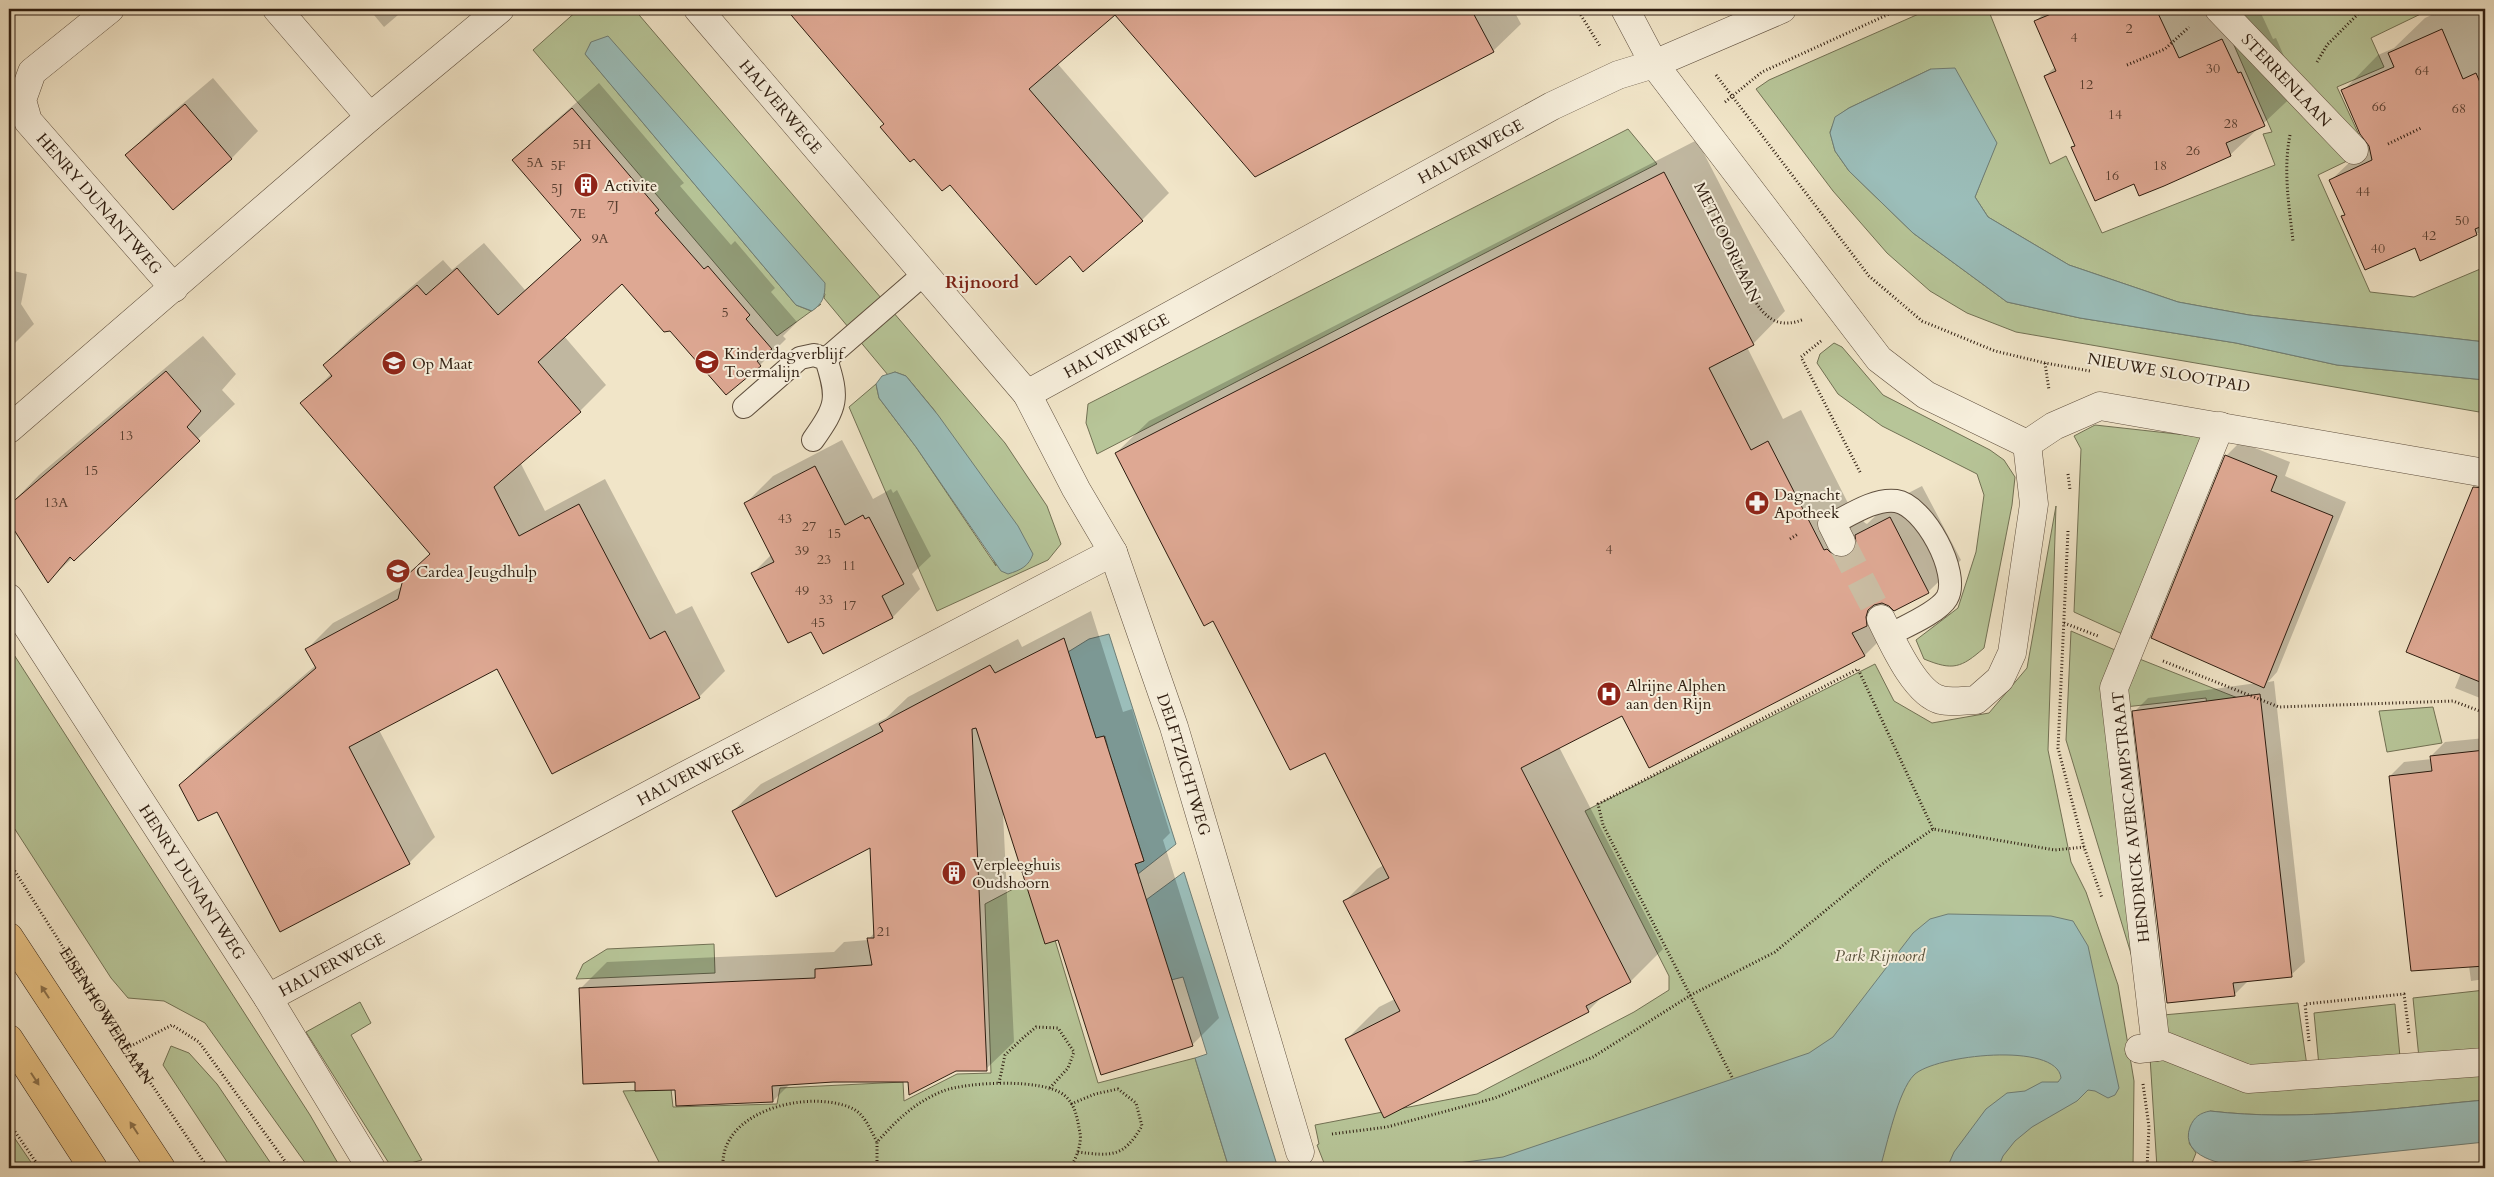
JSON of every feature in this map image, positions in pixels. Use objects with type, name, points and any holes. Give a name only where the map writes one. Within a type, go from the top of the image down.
[{"type":"main road","points":[[9,937],[161,1168]]},
{"type":"main road","points":[[9,1038],[93,1168]]},
{"type":"street","name":"HENRY DUNANTWEG","points":[[110,9],[32,72],[22,100],[28,121],[174,288]]},
{"type":"street","points":[[277,9],[370,117]]},
{"type":"street","name":"HENRY DUNANTWEG","points":[[9,429],[370,117],[500,9]]},
{"type":"street","name":"HALVERWEGE","points":[[698,9],[1027,394],[1552,106],[1618,75],[1654,64]]},
{"type":"street","points":[[1625,9],[1654,64],[1879,359],[1926,395],[2027,444]]},
{"type":"street","points":[[1654,64],[1782,9]]},
{"type":"street","name":"STERRENLAAN","points":[[2219,9],[2354,150]]},
{"type":"street","name":"DELFTZICHTWEG","points":[[1027,394],[1076,489],[1113,552],[1174,727],[1298,1145]]},
{"type":"street","points":[[2027,444],[2054,426],[2100,406],[2485,474]]},
{"type":"street","name":"HENDRICK AVERCAMPSTRAAT","points":[[2220,426],[2114,688],[2148,1048],[2165,1046],[2248,1078],[2485,1062]]},
{"type":"street","points":[[1885,627],[1903,662],[1920,686],[1941,700],[1976,700],[2000,679],[2012,653],[2034,504],[2027,444]]},
{"type":"street","name":"HALVERWEGE","points":[[268,998],[688,774],[1113,552]]},
{"type":"street","name":"HENRY DUNANTWEG","points":[[9,598],[268,998],[371,1168]]},
{"type":"lane","points":[[826,359],[924,274]]},
{"type":"lane","points":[[744,407],[800,358],[814,355],[826,359]]},
{"type":"lane","points":[[813,440],[832,413],[834,386],[826,359]]},
{"type":"lane","points":[[1836,533],[1876,503],[1897,502],[1912,509],[1931,531],[1943,552],[1952,583],[1946,599],[1932,612],[1885,627]]},
{"type":"path","points":[[1577,9],[1618,75]]},
{"type":"path","points":[[1697,120],[1732,97],[1762,72],[1900,9]]},
{"type":"path","points":[[2127,65],[2165,49],[2189,27],[2192,21]]},
{"type":"path","points":[[1695,46],[1732,97]]},
{"type":"path","name":"NIEUWE SLOOTPAD","points":[[1732,97],[1869,276],[1922,321],[1995,351],[2092,372]]},
{"type":"path","name":"METEOORLAAN","points":[[1704,191],[1757,304],[1764,315],[1775,323],[1798,322],[1842,312]]},
{"type":"path","points":[[1842,312],[1801,357],[1863,479]]},
{"type":"path","points":[[1790,539],[1804,529]]},
{"type":"path","points":[[2064,623],[2279,707],[2453,701],[2485,713]]},
{"type":"path","points":[[1732,1077],[1603,825],[1598,804],[1858,669],[1933,829]]},
{"type":"path","points":[[1298,1145],[1387,1127],[1495,1098],[1593,1056],[1691,995],[1775,952],[1881,864],[1933,829],[2054,850],[2084,847]]},
{"type":"path","name":"EISENHOWERLAAN","points":[[9,862],[127,1048],[208,1168]]},
{"type":"path","points":[[2313,1074],[2305,1004],[2404,994],[2413,1067]]},
{"type":"path","points":[[127,1048],[172,1025],[199,1042],[290,1168]]},
{"type":"path","points":[[999,1083],[1006,1055],[1024,1037],[1036,1027],[1058,1028],[1074,1052],[1068,1068],[1048,1090]]},
{"type":"path","points":[[877,1142],[903,1113],[944,1091],[987,1082],[999,1083],[1048,1090],[1062,1094],[1071,1104],[1075,1109],[1081,1138],[1073,1165],[1069,1168]]},
{"type":"path","points":[[1071,1104],[1095,1094],[1118,1089],[1136,1103],[1142,1126],[1130,1146],[1106,1156],[1077,1152]]},
{"type":"path","points":[[718,1168],[723,1167],[728,1139],[753,1116],[787,1103],[819,1102],[849,1107],[863,1117],[877,1142],[877,1168]]},
{"type":"path","points":[[9,1122],[40,1168]]},
{"type":"green space","points":[[579,9],[634,9],[1005,443],[1047,506],[1061,544],[1048,560],[937,611],[849,407],[876,384],[879,398],[916,447],[996,566],[935,411],[906,376],[895,372],[888,375],[824,298],[825,294],[591,42],[586,55],[796,305],[811,311],[821,304],[777,336],[533,50]]},
{"type":"green space","points":[[1930,9],[1988,9],[2050,164],[2066,156],[2102,233],[2275,165],[2263,134],[2272,132],[2230,36],[2349,160],[2318,175],[2370,292],[2414,297],[2485,267],[2485,342],[2249,315],[2178,302],[2069,265],[1988,217],[1975,197],[1996,143],[1931,69],[1849,108],[1836,117],[1830,132],[1835,151],[1849,171],[1913,233],[2007,302],[2080,318],[2236,343],[2337,365],[2485,380],[2485,413],[2016,332],[1967,313],[1930,291],[1887,253],[1833,191],[1756,89],[1769,80]]},
{"type":"green space","points":[[2229,9],[2431,9],[2371,38],[2384,67],[2337,87],[2365,148]]},
{"type":"green space","points":[[1628,129],[1657,164],[1097,454],[1086,423],[1088,404]]},
{"type":"green space","points":[[1834,343],[1842,347],[1883,395],[1990,450],[2004,460],[2015,477],[2012,505],[1984,648],[1969,660],[1956,666],[1942,665],[1924,659],[1916,640],[1958,608],[1976,552],[1984,495],[1977,474],[1882,426],[1838,394],[1817,363],[1820,354]]},
{"type":"green space","points":[[2095,425],[2204,437],[2129,637],[2074,612],[2081,449],[2074,436]]},
{"type":"green space","name":"Park Rijnoord","points":[[2056,506],[2048,750],[2071,862],[2086,892],[2118,985],[2134,1081],[2133,1168],[1326,1168],[1317,1145],[1319,1144],[1315,1125],[1477,1094],[1634,1012],[1669,990],[1669,976],[1585,811],[1875,664],[1894,701],[1932,723],[1989,713],[2027,668]]},
{"type":"green space","points":[[2071,631],[2122,653],[2132,957],[2066,740]]},
{"type":"green space","points":[[9,647],[310,1115],[339,1165],[322,1169],[306,1164],[205,1023],[164,1001],[128,998],[111,978],[9,820]]},
{"type":"green space","points":[[2132,656],[2258,706],[2208,711],[2206,698],[2125,707]]},
{"type":"green space","points":[[2433,707],[2442,743],[2387,752],[2379,711]]},
{"type":"green space","points":[[1036,877],[1098,1083],[1195,1058],[1229,1168],[662,1168],[623,1091],[671,1089],[673,1107],[777,1104],[780,1088],[903,1082],[904,1101],[957,1074],[991,1073],[985,904]]},
{"type":"green space","points":[[714,944],[715,973],[576,979],[583,964],[607,949]]},
{"type":"green space","points":[[2485,990],[2485,1054],[2419,1058],[2413,998]]},
{"type":"green space","points":[[360,1002],[371,1023],[351,1035],[422,1160],[392,1168],[306,1032]]},
{"type":"green space","points":[[2298,1003],[2307,1066],[2250,1070],[2164,1041],[2163,1015]]},
{"type":"green space","points":[[2395,1004],[2400,1057],[2319,1066],[2314,1013]]},
{"type":"green space","points":[[171,1046],[189,1053],[217,1084],[274,1168],[231,1168],[163,1065]]},
{"type":"green space","points":[[2168,1056],[2255,1085],[2485,1069],[2485,1100],[2348,1113],[2279,1115],[2210,1111],[2189,1143],[2196,1153],[2190,1168],[2157,1168],[2150,1057]]},
{"type":"green space","points":[[9,1130],[35,1168],[9,1168]]},
{"type":"water","points":[[608,36],[825,283],[823,299],[812,311],[796,305],[585,54],[591,42]]},
{"type":"water","points":[[1955,68],[1997,143],[1975,197],[1988,217],[2069,265],[2178,302],[2249,315],[2485,342],[2485,380],[2337,365],[2236,343],[2080,318],[2007,302],[1913,233],[1849,171],[1835,151],[1830,133],[1835,117],[1849,108],[1931,69]]},
{"type":"water","points":[[895,372],[906,376],[938,415],[1018,526],[1033,554],[1024,567],[1008,574],[1001,571],[916,447],[879,398],[876,384],[882,376]]},
{"type":"water","points":[[1109,634],[1176,844],[1138,874],[1135,864],[1144,861],[1132,824],[1123,826],[1121,820],[1130,817],[1126,805],[1113,795],[1122,792],[1112,761],[1104,764],[1099,750],[1108,748],[1105,736],[1096,738],[1068,652],[1089,639]]},
{"type":"water","points":[[1184,872],[1278,1168],[1229,1168],[1195,1058],[1207,1054],[1183,977],[1171,980],[1146,900]]},
{"type":"water","points":[[1948,914],[2051,916],[2073,921],[2088,946],[2119,1088],[2115,1095],[2108,1098],[2095,1091],[2088,1090],[2077,1101],[2032,1127],[2015,1141],[2003,1156],[1998,1168],[1947,1168],[1954,1152],[1986,1109],[2007,1093],[2025,1091],[2042,1082],[2058,1082],[2061,1078],[2054,1066],[2039,1059],[1994,1055],[1968,1057],[1926,1068],[1914,1075],[1908,1083],[1898,1105],[1880,1168],[1421,1168],[1503,1157],[1809,1053],[1833,1037],[1913,933],[1930,919]]},
{"type":"water","points":[[2485,1100],[2485,1142],[2244,1167],[2205,1158],[2191,1146],[2188,1137],[2190,1127],[2195,1118],[2200,1114],[2210,1111],[2279,1115],[2348,1113]]},
{"type":"building","points":[[786,9],[1471,9],[1494,52],[1255,177],[1115,15],[1029,89],[1143,221],[1083,272],[1070,256],[1036,285],[950,185],[942,191],[914,159],[910,162],[880,127],[884,124]]},
{"type":"building","points":[[2063,9],[2156,9],[2179,58],[2222,39],[2238,73],[2241,72],[2265,126],[2226,143],[2231,156],[2164,186],[2139,196],[2134,184],[2095,201],[2071,147],[2075,146],[2044,76],[2056,71],[2034,21]]},
{"type":"building","points":[[2442,29],[2463,79],[2476,73],[2485,94],[2485,225],[2475,229],[2477,235],[2420,261],[2415,248],[2365,270],[2341,216],[2345,215],[2329,180],[2372,160],[2369,146],[2360,134],[2341,90],[2394,67],[2388,53]]},
{"type":"building","points":[[185,104],[232,159],[173,210],[125,155]]},
{"type":"building","points":[[572,108],[659,210],[655,213],[704,269],[708,266],[750,315],[746,319],[772,349],[757,361],[761,366],[726,395],[670,331],[664,332],[622,284],[538,362],[581,412],[494,487],[519,536],[579,504],[650,639],[665,631],[700,698],[552,774],[497,669],[349,747],[410,864],[280,932],[217,812],[198,821],[179,785],[316,668],[305,649],[398,599],[403,579],[430,554],[300,403],[332,376],[323,365],[417,285],[426,295],[457,268],[498,315],[581,240],[512,160]]},
{"type":"building","points":[[1664,172],[1754,345],[1709,368],[1751,450],[1768,441],[1824,550],[1827,549],[1833,555],[1841,558],[1848,556],[1854,550],[1856,543],[1855,535],[1890,517],[1929,593],[1894,611],[1882,603],[1874,605],[1868,610],[1866,617],[1867,626],[1852,633],[1865,656],[1649,768],[1622,716],[1521,768],[1631,982],[1586,1006],[1589,1012],[1384,1118],[1345,1039],[1400,1011],[1343,901],[1389,878],[1325,753],[1290,770],[1213,621],[1204,626],[1115,453]]},
{"type":"building","points":[[166,371],[201,411],[187,427],[200,441],[74,561],[70,557],[48,583],[9,522],[9,505]]},
{"type":"building","points":[[2225,455],[2277,476],[2271,491],[2333,516],[2264,688],[2151,638]]},
{"type":"building","points":[[815,466],[845,525],[863,515],[865,519],[869,517],[904,584],[882,596],[893,618],[823,654],[811,632],[788,643],[751,573],[774,562],[744,503]]},
{"type":"building","points":[[2473,487],[2485,488],[2485,684],[2406,652]]},
{"type":"building","name":"Verpleeghuis Oudshoorn","points":[[1064,638],[1096,738],[1104,736],[1144,861],[1135,864],[1193,1046],[1101,1075],[1058,940],[1045,944],[976,728],[972,729],[987,1071],[956,1071],[909,1095],[908,1082],[833,1082],[772,1086],[773,1102],[676,1106],[675,1090],[635,1091],[635,1082],[583,1084],[579,988],[815,978],[815,969],[872,965],[867,938],[874,938],[870,848],[776,897],[732,811],[883,731],[879,724],[990,665],[995,673]]},
{"type":"building","points":[[2260,694],[2292,977],[2233,983],[2235,996],[2167,1003],[2132,711]]},
{"type":"building","points":[[2485,750],[2485,966],[2411,971],[2389,776],[2432,771],[2430,756]]},
{"type":"tunnel","points":[[1841,542],[1881,619]]},
{"type":"place","name":"Activite","points":[[586,185]]},
{"type":"place","name":"Kinderdagverblijf Toermalijn","points":[[707,362]]},
{"type":"place","name":"Op Maat","points":[[394,363]]},
{"type":"place","name":"Dagnacht Apotheek","points":[[1757,503]]},
{"type":"place","name":"Cardea Jeugdhulp","points":[[398,571]]},
{"type":"place","name":"Alrijne Alphen aan den Rijn","points":[[1609,694]]},
{"type":"place","name":"Verpleeghuis Oudshoorn","points":[[954,873]]},
{"type":"district","name":"Rijnoord","points":[[982,282]]}]
